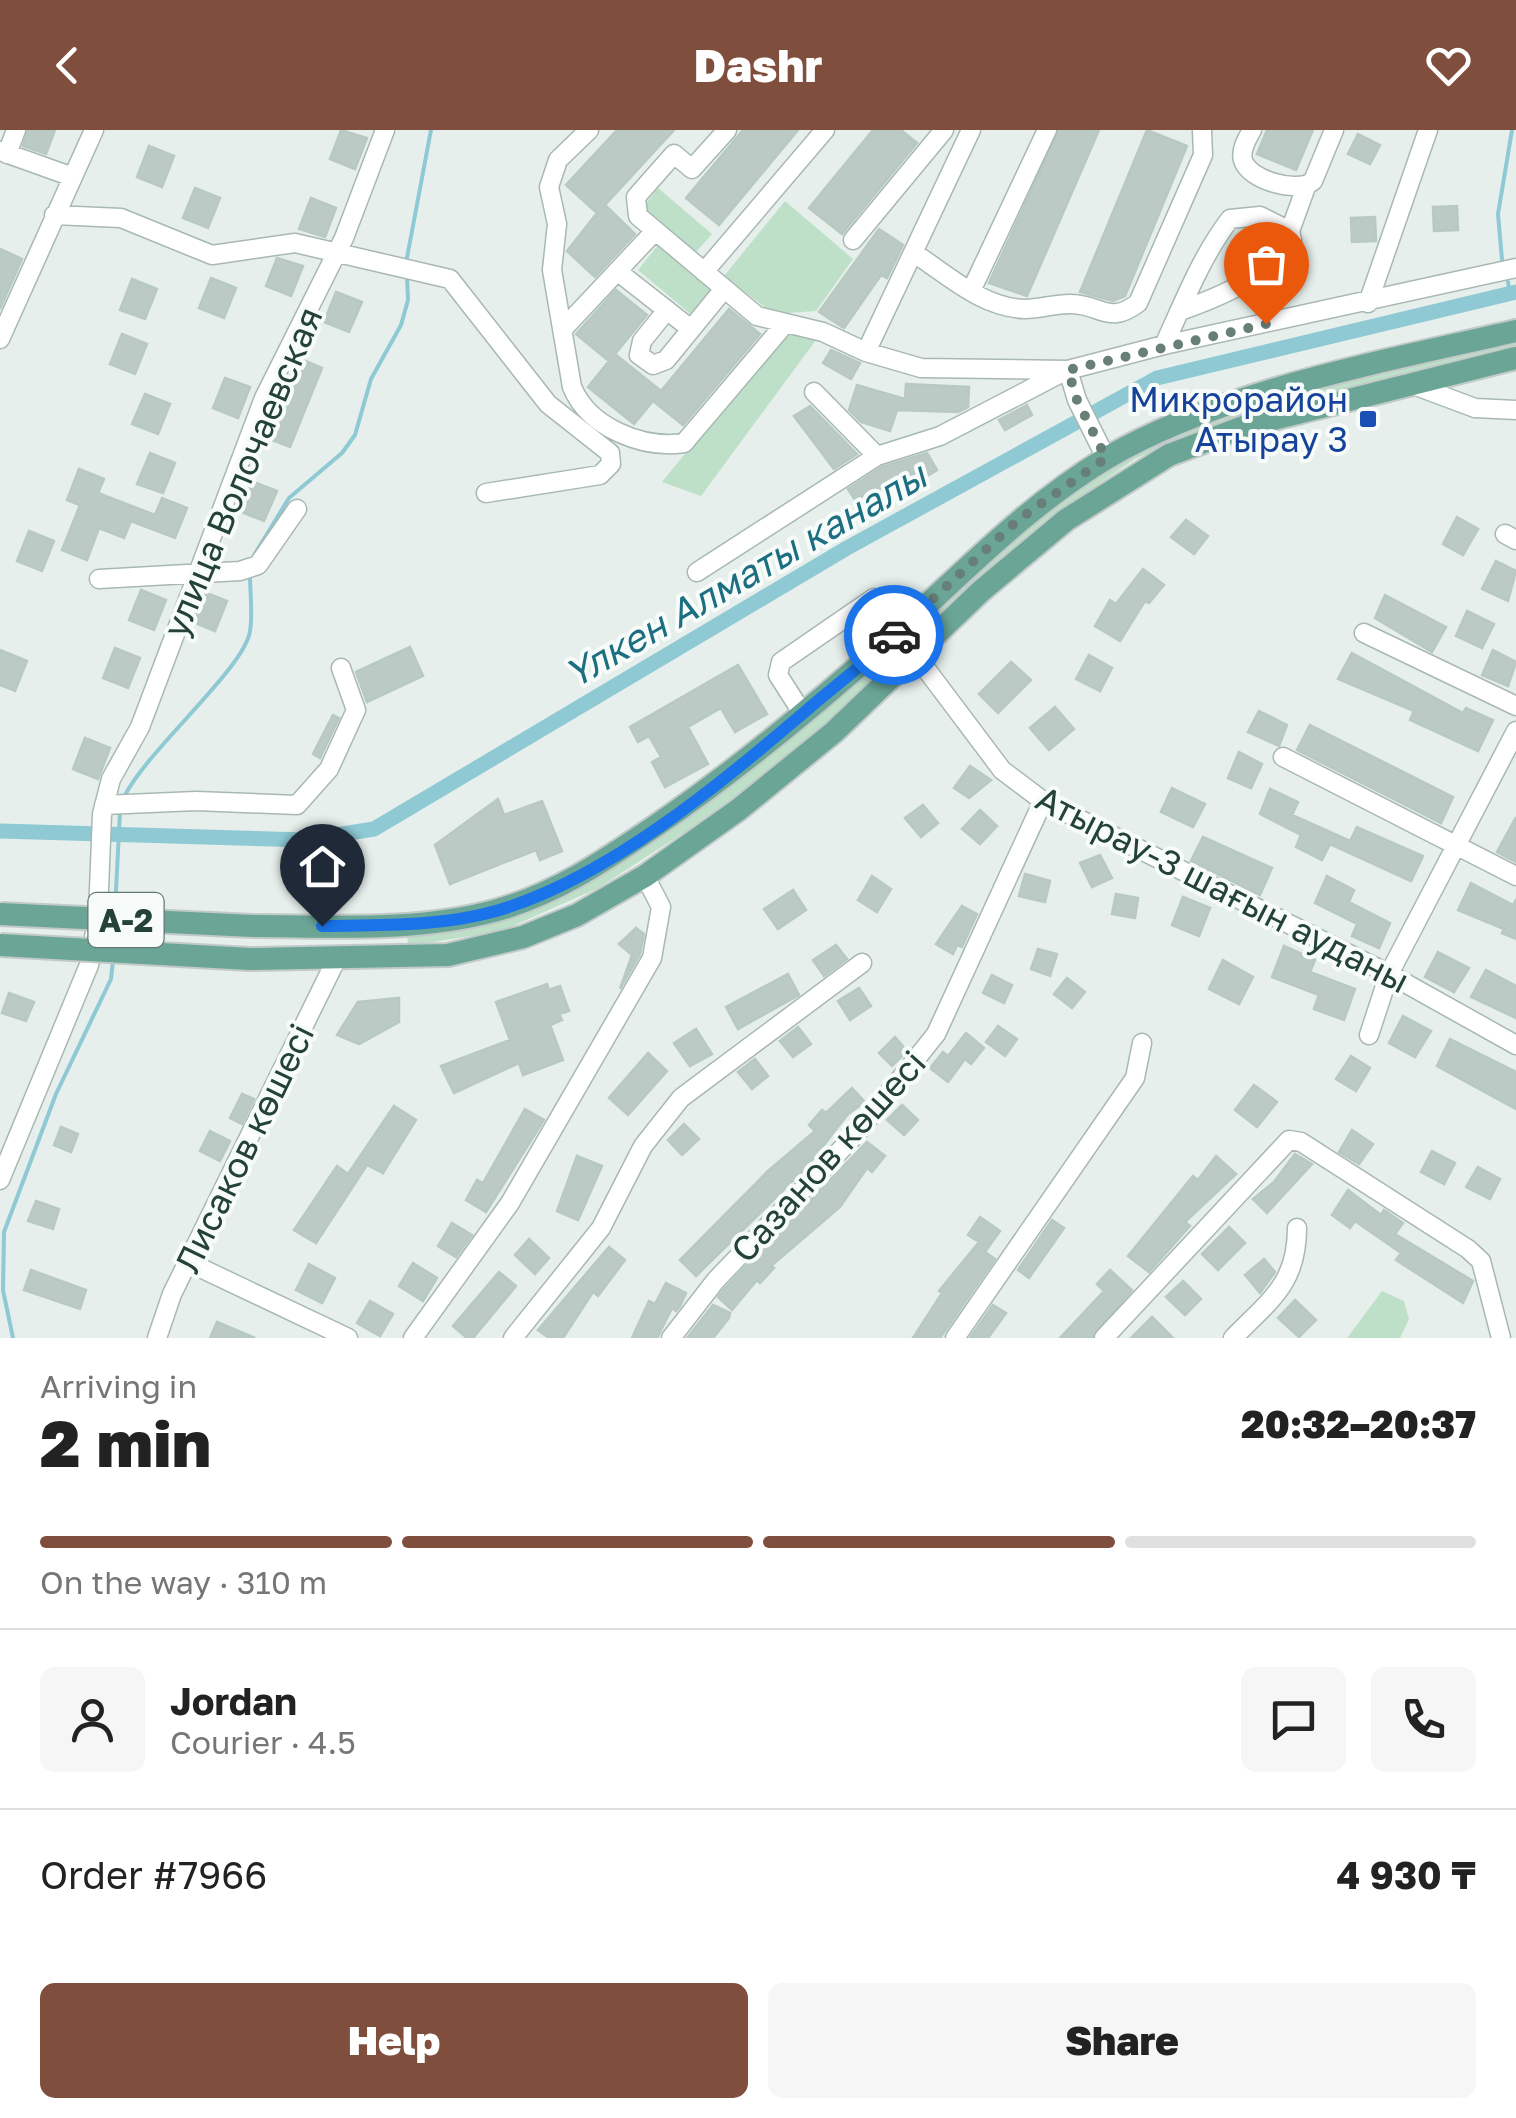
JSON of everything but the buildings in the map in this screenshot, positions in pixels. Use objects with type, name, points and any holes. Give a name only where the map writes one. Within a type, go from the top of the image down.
[{"type":"main road","name":"A-2","points":[[0,914],[253,926],[414,925],[456,920],[526,901],[580,876],[739,767],[888,641],[997,537],[1102,448],[1216,407],[1516,332]]},
{"type":"main road","name":"A-2","points":[[0,946],[250,960],[336,960],[448,955],[523,937],[578,915],[645,876],[738,810],[917,657],[981,591],[1066,520],[1169,455],[1246,426],[1516,358]]},
{"type":"main road","points":[[288,960],[277,953],[275,940],[290,926]]},
{"type":"street","points":[[16,130],[3,152],[70,176]]},
{"type":"street","points":[[0,339],[70,176],[94,130]]},
{"type":"street","name":"улица Волочаевская","points":[[0,1180],[89,965],[98,915],[111,779],[140,727],[264,398],[336,254],[385,130]]},
{"type":"street","points":[[589,130],[558,160],[550,175],[557,224],[552,270],[572,387],[581,403],[639,444],[676,445],[692,438],[784,325]]},
{"type":"street","points":[[726,130],[692,169],[674,154],[636,197],[638,216],[757,316],[823,332],[866,352],[921,368],[1068,370]]},
{"type":"street","points":[[704,272],[825,130]]},
{"type":"street","points":[[852,240],[944,130]]},
{"type":"street","points":[[866,352],[971,130]]},
{"type":"street","points":[[972,291],[1047,130]]},
{"type":"street","points":[[914,253],[991,304],[1021,309],[1076,304],[1124,313],[1138,303],[1196,171],[1203,154],[1202,130]]},
{"type":"street","points":[[1252,130],[1242,150],[1248,170],[1290,187],[1306,187]]},
{"type":"street","points":[[1180,311],[1234,291],[1284,253],[1292,240],[1290,231],[1306,187],[1334,130]]},
{"type":"street","points":[[1368,303],[1428,130]]},
{"type":"street","points":[[54,214],[122,218],[212,255],[295,244],[450,279],[548,404],[610,453],[610,464],[600,476],[486,494]]},
{"type":"street","points":[[1164,345],[1212,243],[1230,219],[1260,216],[1290,231]]},
{"type":"street","points":[[562,330],[654,231]]},
{"type":"street","points":[[697,572],[877,456],[940,436],[1068,370],[1164,345],[1516,268]]},
{"type":"street","points":[[617,271],[692,329]]},
{"type":"street","points":[[667,310],[640,345],[640,355],[648,364],[663,364],[724,288]]},
{"type":"street","points":[[1068,370],[1077,400],[1102,448]]},
{"type":"street","points":[[1408,383],[1474,408],[1516,410]]},
{"type":"street","points":[[814,392],[877,456]]},
{"type":"street","points":[[99,579],[194,576],[249,568],[297,510]]},
{"type":"street","points":[[803,714],[778,676],[781,662],[874,598]]},
{"type":"street","points":[[1364,633],[1516,706]]},
{"type":"street","name":"Атырау-3 шағын ауданы","points":[[917,657],[1002,770],[1043,801],[1389,974],[1516,1045]]},
{"type":"street","points":[[106,808],[196,801],[297,805],[329,769],[356,710],[341,668]]},
{"type":"street","points":[[1369,1035],[1389,974],[1516,731]]},
{"type":"street","points":[[1283,757],[1516,876]]},
{"type":"street","name":"Сазанов көшесі","points":[[671,1338],[716,1280],[857,1132],[936,1034],[1043,801]]},
{"type":"street","points":[[413,1338],[510,1202],[652,958],[661,907],[645,876]]},
{"type":"street","name":"Лисаков көшесі","points":[[157,1338],[188,1262],[336,960]]},
{"type":"street","points":[[513,1338],[601,1228],[643,1146],[681,1098],[737,1052],[862,963]]},
{"type":"street","points":[[954,1338],[1135,1078],[1142,1043]]},
{"type":"street","points":[[1104,1338],[1289,1140],[1301,1142],[1468,1249],[1480,1262],[1500,1338]]},
{"type":"street","points":[[1234,1338],[1290,1280],[1297,1256],[1297,1228]]},
{"type":"street","points":[[188,1262],[348,1338]]},
{"type":"green space","points":[[658,188],[712,234],[696,252],[643,207]]},
{"type":"green space","points":[[785,201],[853,259],[816,311],[774,314],[724,276]]},
{"type":"green space","points":[[658,245],[714,291],[693,316],[638,270]]},
{"type":"green space","points":[[785,330],[816,340],[701,496],[662,482]]},
{"type":"green space","points":[[1516,343],[1516,353],[1209,426],[1135,459],[1044,521],[794,754],[688,830],[598,888],[502,931],[408,946],[407,933],[588,879],[1035,513],[1130,451],[1208,415]]},
{"type":"green space","points":[[1382,1291],[1404,1301],[1409,1319],[1400,1338],[1347,1338]]},
{"type":"waterway","points":[[406,263],[431,130]]},
{"type":"waterway","points":[[1502,260],[1498,214],[1512,130]]},
{"type":"waterway","points":[[250,562],[289,498],[342,453],[355,435],[371,379],[401,325],[408,300],[407,277]]},
{"type":"waterway","points":[[1508,282],[1510,293]]},
{"type":"waterway","name":"Үлкен Алматы каналы","points":[[0,831],[305,840],[374,829],[847,548],[1157,378],[1516,292]]},
{"type":"waterway","points":[[124,797],[244,647],[251,624],[250,576]]},
{"type":"waterway","points":[[115,911],[120,811]]},
{"type":"waterway","points":[[13,1338],[3,1290],[4,1232],[56,1094],[111,979],[113,961]]},
{"type":"way so far","points":[[894,635],[958,571],[1038,503],[1106,458],[1077,400],[1068,370],[1266,324]]},
{"type":"place","name":"Микрорайон Атырау 3","points":[[1368,419]]},
{"type":"route","points":[[322,926],[414,925],[456,920],[494,912],[558,886],[601,863],[739,767],[894,635]]}]
